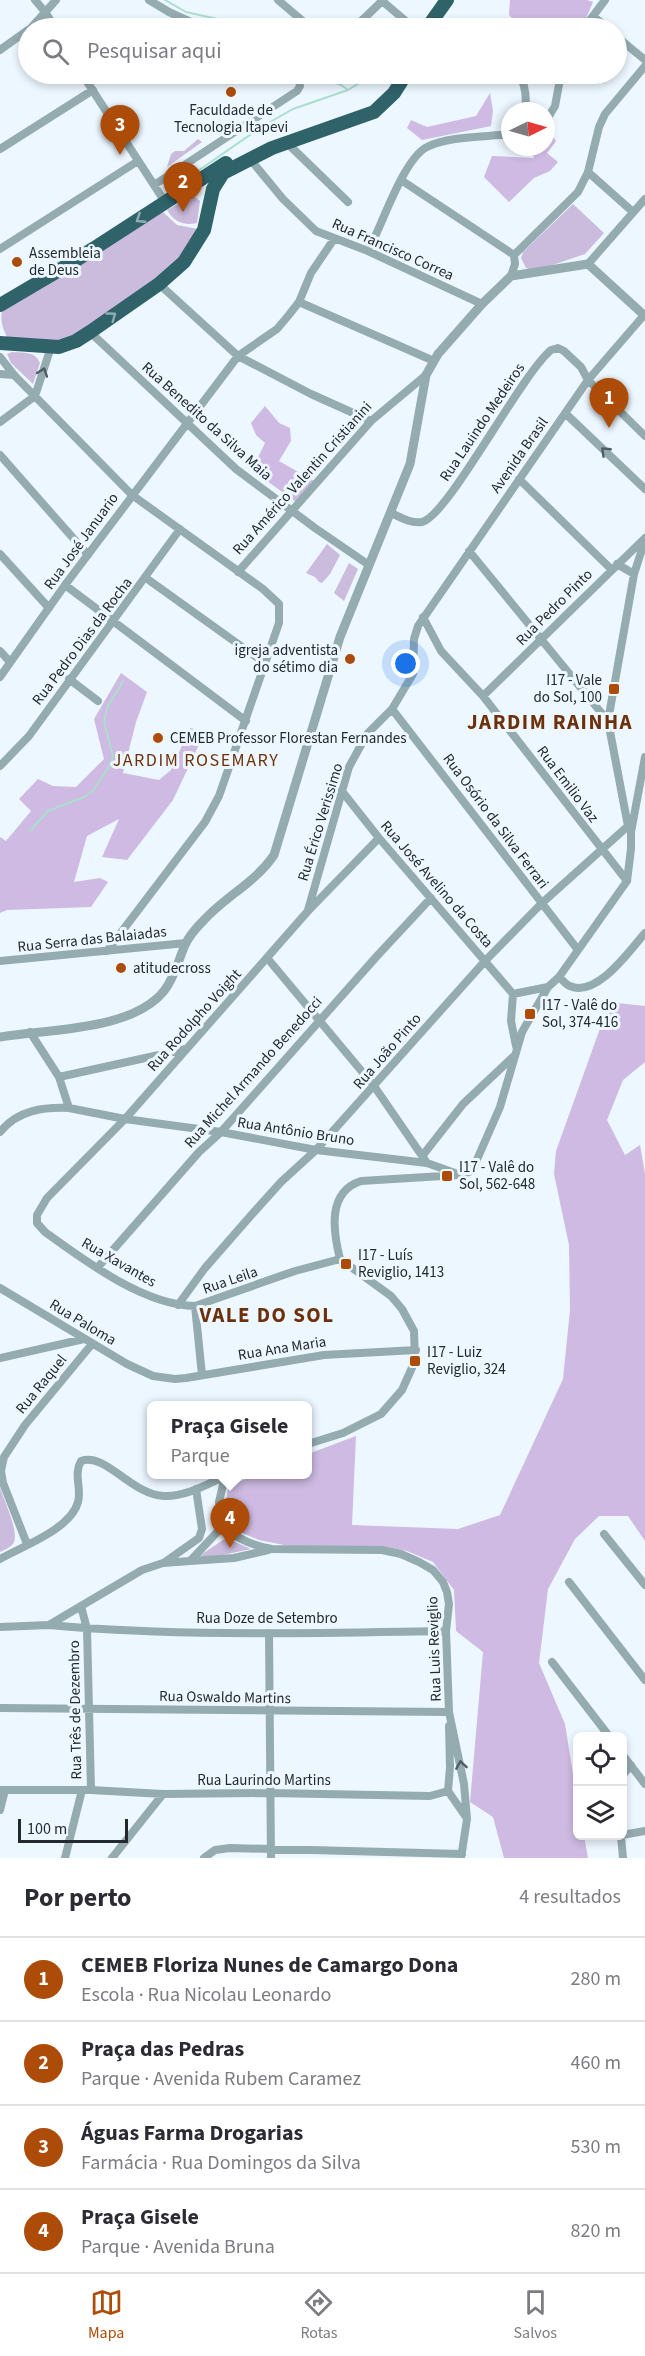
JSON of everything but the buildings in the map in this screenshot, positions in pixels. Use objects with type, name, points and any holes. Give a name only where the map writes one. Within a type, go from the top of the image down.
[{"type":"highway","points":[[434,18],[447,0]]},
{"type":"highway","points":[[448,18],[457,0]]},
{"type":"highway","points":[[0,305],[224,164],[267,141],[369,105],[389,84]]},
{"type":"highway","points":[[1,345],[51,347],[68,345],[90,332],[159,284],[184,262],[201,237],[213,189],[223,173],[287,143],[374,112],[394,93],[400,84]]},
{"type":"highway","points":[[171,199],[197,194],[202,197],[206,224]]},
{"type":"street","points":[[35,0],[49,18]]},
{"type":"street","points":[[41,18],[56,0]]},
{"type":"street","points":[[149,0],[182,18]]},
{"type":"street","points":[[278,0],[299,18]]},
{"type":"street","points":[[596,18],[593,16],[605,0]]},
{"type":"street","points":[[364,18],[382,1],[402,18]]},
{"type":"street","points":[[0,50],[18,37]]},
{"type":"street","points":[[627,45],[645,60]]},
{"type":"street","points":[[514,255],[569,203],[584,184],[599,127],[605,114],[645,66]]},
{"type":"street","points":[[89,84],[154,185],[171,199]]},
{"type":"street","points":[[154,185],[286,100],[300,84]]},
{"type":"street","points":[[524,84],[526,102]]},
{"type":"street","points":[[555,106],[559,84]]},
{"type":"street","points":[[0,149],[93,90]]},
{"type":"street","points":[[368,251],[401,180],[416,157],[426,147],[449,141],[501,135]]},
{"type":"street","points":[[287,143],[348,202]]},
{"type":"street","name":"Rua Francisco Correa","points":[[250,159],[263,177],[316,231],[368,251],[482,304]]},
{"type":"street","points":[[0,249],[138,161]]},
{"type":"street","points":[[588,172],[633,212]]},
{"type":"street","points":[[401,180],[514,255]]},
{"type":"street","points":[[514,255],[515,264],[511,276],[588,264],[645,199]]},
{"type":"street","name":"Rua José Januario","points":[[0,677],[65,585],[238,356],[277,329],[298,302],[311,273],[334,238]]},
{"type":"street","points":[[588,264],[645,315]]},
{"type":"street","name":"Rua Américo Valentin Cristianini","points":[[238,572],[371,421],[426,375],[438,354],[482,304],[511,276]]},
{"type":"street","points":[[159,284],[238,356],[311,394],[371,421]]},
{"type":"street","points":[[298,302],[434,361]]},
{"type":"street","name":"Avenida Brasil","points":[[423,617],[588,380],[645,315]]},
{"type":"street","name":"Rua Benedito da Silva Maia","points":[[90,332],[236,469],[369,565]]},
{"type":"street","points":[[1,345],[14,375],[132,495],[273,597],[279,604],[279,623],[219,796],[205,822],[107,951]]},
{"type":"street","points":[[0,422],[35,396],[51,347]]},
{"type":"street","name":"Rua Lauindo Medeiros","points":[[391,513],[412,522],[423,522],[429,519],[446,499],[508,406],[551,350],[558,348],[564,351],[581,367],[588,380]]},
{"type":"street","points":[[0,374],[14,375]]},
{"type":"street","points":[[0,1037],[88,1026],[124,1015],[151,1003],[172,979],[186,943],[216,908],[258,875],[274,855],[340,637],[410,464],[426,375]]},
{"type":"street","points":[[588,380],[645,436]]},
{"type":"street","points":[[565,413],[645,489]]},
{"type":"street","points":[[0,455],[88,555]]},
{"type":"street","points":[[519,479],[614,567],[634,573]]},
{"type":"street","name":"Rua Pedro Dias da Rocha","points":[[0,766],[29,736],[180,529]]},
{"type":"street","points":[[312,1443],[343,1433],[381,1414],[402,1390],[412,1369],[416,1350],[414,1331],[409,1319],[391,1296],[340,1259],[333,1221],[341,1197],[350,1184],[361,1180],[459,1175],[472,1171],[500,1107],[516,1046],[528,1018],[548,987],[559,977],[627,881],[631,849],[629,829],[608,721],[634,573],[645,539]]},
{"type":"street","name":"Rua Pedro Pinto","points":[[483,696],[645,539]]},
{"type":"street","points":[[469,551],[608,721]]},
{"type":"street","points":[[0,554],[49,608]]},
{"type":"street","points":[[146,578],[259,659]]},
{"type":"street","points":[[65,585],[111,622],[246,721]]},
{"type":"street","name":"Rua Emilio Vaz","points":[[423,617],[441,651],[483,696],[627,881]]},
{"type":"street","name":"Rua Érico Verissimo","points":[[308,912],[341,790],[357,749],[367,734],[392,709],[413,674],[414,639],[423,617]]},
{"type":"street","points":[[0,651],[10,662]]},
{"type":"street","points":[[69,679],[98,701]]},
{"type":"street","name":"Rua Osório da Silva Ferrari","points":[[392,709],[578,950]]},
{"type":"street","points":[[629,829],[635,816],[645,757]]},
{"type":"street","name":"Rua José Avelino da Costa","points":[[341,790],[379,838],[513,994]]},
{"type":"street","points":[[635,816],[645,817]]},
{"type":"street","name":"Rua João Pinto","points":[[178,1305],[205,1268],[254,1212],[375,1086],[485,961],[542,903],[601,849],[629,829]]},
{"type":"street","name":"Rua Rodolpho Voight","points":[[37,1223],[37,1215],[47,1198],[125,1119],[308,912],[379,838]]},
{"type":"street","name":"Rua Michel Armando Benedocci","points":[[98,1267],[199,1152],[221,1132],[318,1021],[431,898]]},
{"type":"street","points":[[559,977],[569,986],[576,988],[598,983],[612,971],[645,933]]},
{"type":"street","name":"Rua Serra das Balaiadas","points":[[0,961],[186,943]]},
{"type":"street","points":[[268,959],[375,1086],[425,1159],[464,1104],[514,1056]]},
{"type":"street","points":[[516,1046],[511,1021],[513,994],[548,987]]},
{"type":"street","points":[[0,1132],[8,1122],[24,1113],[53,1107],[69,1108],[59,1077],[30,1032]]},
{"type":"street","points":[[59,1077],[186,1049]]},
{"type":"street","name":"Rua Antônio Bruno","points":[[69,1108],[125,1119],[221,1132],[316,1150],[425,1159],[459,1175]]},
{"type":"street","name":"Rua Xavantes","points":[[37,1223],[57,1240],[123,1283],[150,1296],[178,1305],[195,1306]]},
{"type":"street","name":"Rua Leila","points":[[202,1375],[195,1306],[295,1271],[340,1259]]},
{"type":"street","name":"Rua Paloma","points":[[0,1288],[92,1344],[153,1376]]},
{"type":"street","points":[[0,1358],[84,1339]]},
{"type":"street","name":"Rua Raquel","points":[[27,1544],[3,1483],[1,1471],[4,1457],[25,1425],[92,1344]]},
{"type":"street","name":"Rua Ana Maria","points":[[153,1376],[175,1379],[324,1355],[416,1350]]},
{"type":"street","points":[[0,1559],[57,1528],[74,1512],[79,1493],[77,1467],[81,1461],[86,1459],[95,1459],[105,1464],[144,1492],[167,1496],[196,1489],[218,1479]]},
{"type":"street","points":[[226,1479],[219,1502],[222,1527],[243,1541],[272,1549]]},
{"type":"street","points":[[163,1563],[200,1538],[196,1489]]},
{"type":"street","points":[[190,1561],[222,1527]]},
{"type":"street","points":[[604,1534],[645,1585]]},
{"type":"street","points":[[163,1563],[234,1558],[272,1549]]},
{"type":"street","name":"Rua Luis Reviglio","points":[[272,1549],[382,1550],[401,1554],[419,1562],[433,1570],[443,1582],[447,1592],[449,1712],[461,1760],[466,1819],[462,1856]]},
{"type":"street","name":"Rua Doze de Setembro","points":[[49,1625],[126,1578],[163,1563]]},
{"type":"street","points":[[569,1582],[645,1680]]},
{"type":"street","points":[[81,1606],[87,1629]]},
{"type":"street","name":"Rua Doze de Setembro","points":[[0,1627],[49,1625],[87,1629],[269,1633],[446,1632]]},
{"type":"street","name":"Rua Três de Dezembro","points":[[65,1858],[86,1790],[90,1709],[87,1629]]},
{"type":"street","points":[[269,1633],[271,1854]]},
{"type":"street","points":[[552,1662],[605,1732]]},
{"type":"street","name":"Rua Oswaldo Martins","points":[[0,1708],[449,1712]]},
{"type":"street","points":[[449,1712],[448,1791],[466,1819]]},
{"type":"street","points":[[627,1760],[645,1784]]},
{"type":"street","points":[[627,1770],[631,1765]]},
{"type":"street","points":[[0,1810],[2,1790]]},
{"type":"street","name":"Rua Laurindo Martins","points":[[2,1790],[430,1796],[448,1791]]},
{"type":"street","points":[[112,1858],[163,1794]]},
{"type":"street","points":[[627,1835],[645,1831]]},
{"type":"street","points":[[622,1840],[623,1858]]},
{"type":"street","points":[[209,1856],[225,1848],[271,1854],[462,1856]]},
{"type":"shaded area","points":[[510,0],[587,0],[593,2],[586,18],[512,18],[509,15]]},
{"type":"shaded area","points":[[490,93],[493,111],[491,126],[422,140],[407,128],[411,120],[427,127],[476,116]]},
{"type":"shaded area","points":[[198,139],[202,142],[167,167],[171,154],[175,151],[184,151]]},
{"type":"shaded area","points":[[492,156],[534,158],[533,156],[551,156],[558,162],[550,171],[534,178],[509,202],[484,177]]},
{"type":"shaded area","points":[[190,197],[195,197],[200,201],[197,223],[188,224],[173,218],[167,210]]},
{"type":"shaded area","points":[[573,204],[604,233],[585,254],[535,271],[526,268],[521,258],[523,252]]},
{"type":"shaded area","points":[[163,212],[177,225],[198,229],[196,238],[173,265],[133,297],[65,341],[9,340],[2,326],[2,310]]},
{"type":"shaded area","points":[[29,353],[38,359],[40,363],[33,384],[11,363],[7,354]]},
{"type":"shaded area","points":[[265,406],[279,423],[290,428],[291,441],[279,461],[314,481],[296,502],[252,470],[265,443],[256,435],[251,423]]},
{"type":"shaded area","points":[[327,544],[340,555],[330,574],[322,583],[306,573]]},
{"type":"shaded area","points":[[349,563],[358,569],[344,601],[334,593]]},
{"type":"shaded area","points":[[121,673],[147,692],[136,722],[123,773],[159,780],[171,770],[190,728],[205,732],[173,800],[127,860],[102,857],[119,819],[87,836],[74,882],[100,878],[108,882],[91,907],[7,910],[0,913],[0,837],[6,841],[31,811],[19,799],[38,779],[53,786],[76,787],[104,759],[94,719]]},
{"type":"shaded area","points":[[617,1003],[645,1006],[645,1062],[623,1080],[607,1120],[625,1155],[640,1145],[645,1174],[645,1541],[628,1516],[599,1516],[575,1539],[548,1589],[539,1663],[565,1724],[573,1774],[573,1840],[585,1840],[588,1858],[504,1858],[493,1817],[470,1802],[483,1652],[456,1631],[454,1590],[433,1562],[407,1551],[387,1547],[289,1546],[259,1540],[240,1532],[231,1518],[226,1503],[228,1488],[246,1479],[312,1479],[312,1452],[356,1436],[352,1525],[458,1529],[500,1515],[563,1379],[570,1310],[569,1245],[554,1174],[556,1151],[607,1009]]},
{"type":"shaded area","points":[[0,1487],[15,1534],[12,1545],[0,1552]]},
{"type":"shaded area","points":[[226,1538],[251,1549],[218,1556],[199,1556]]},
{"type":"waterway","points":[[165,0],[186,12],[213,18]]},
{"type":"waterway","points":[[338,84],[348,90]]},
{"type":"waterway","points":[[169,191],[263,126],[293,109],[348,90],[358,84]]},
{"type":"waterway","points":[[33,278],[90,243]]},
{"type":"waterway","points":[[30,831],[48,811],[84,797],[93,791],[110,765],[113,756],[104,722],[107,708],[123,681]]},
{"type":"place","name":"Faculdade de Tecnologia Itapevi","points":[[231,92]]},
{"type":"place","name":"Águas Farma Drogarias","points":[[120,155]]},
{"type":"place","name":"Praça das Pedras","points":[[183,212]]},
{"type":"place","name":"Assembleia de Deus","points":[[17,262]]},
{"type":"place","name":"CEMEB Floriza Nunes de Camargo Dona","points":[[609,428]]},
{"type":"place","name":"igreja adventista do sétimo dia","points":[[350,659]]},
{"type":"place","name":"I17 - Vale do Sol, 100","points":[[614,689]]},
{"type":"place","name":"CEMEB Professor Florestan Fernandes","points":[[158,738]]},
{"type":"place","name":"atitudecross","points":[[121,968]]},
{"type":"place","name":"I17 - Valê do Sol, 374-416","points":[[530,1014]]},
{"type":"place","name":"I17 - Valê do Sol, 562-648","points":[[447,1176]]},
{"type":"place","name":"I17 - Luís Reviglio, 1413","points":[[346,1264]]},
{"type":"place","name":"I17 - Luiz Reviglio, 324","points":[[415,1361]]},
{"type":"place","name":"Praça Gisele","points":[[230,1548]]},
{"type":"district","name":"JARDIM RAINHA","points":[[550,722]]},
{"type":"district","name":"JARDIM ROSEMARY","points":[[196,760]]},
{"type":"district","name":"VALE DO SOL","points":[[267,1315]]}]
